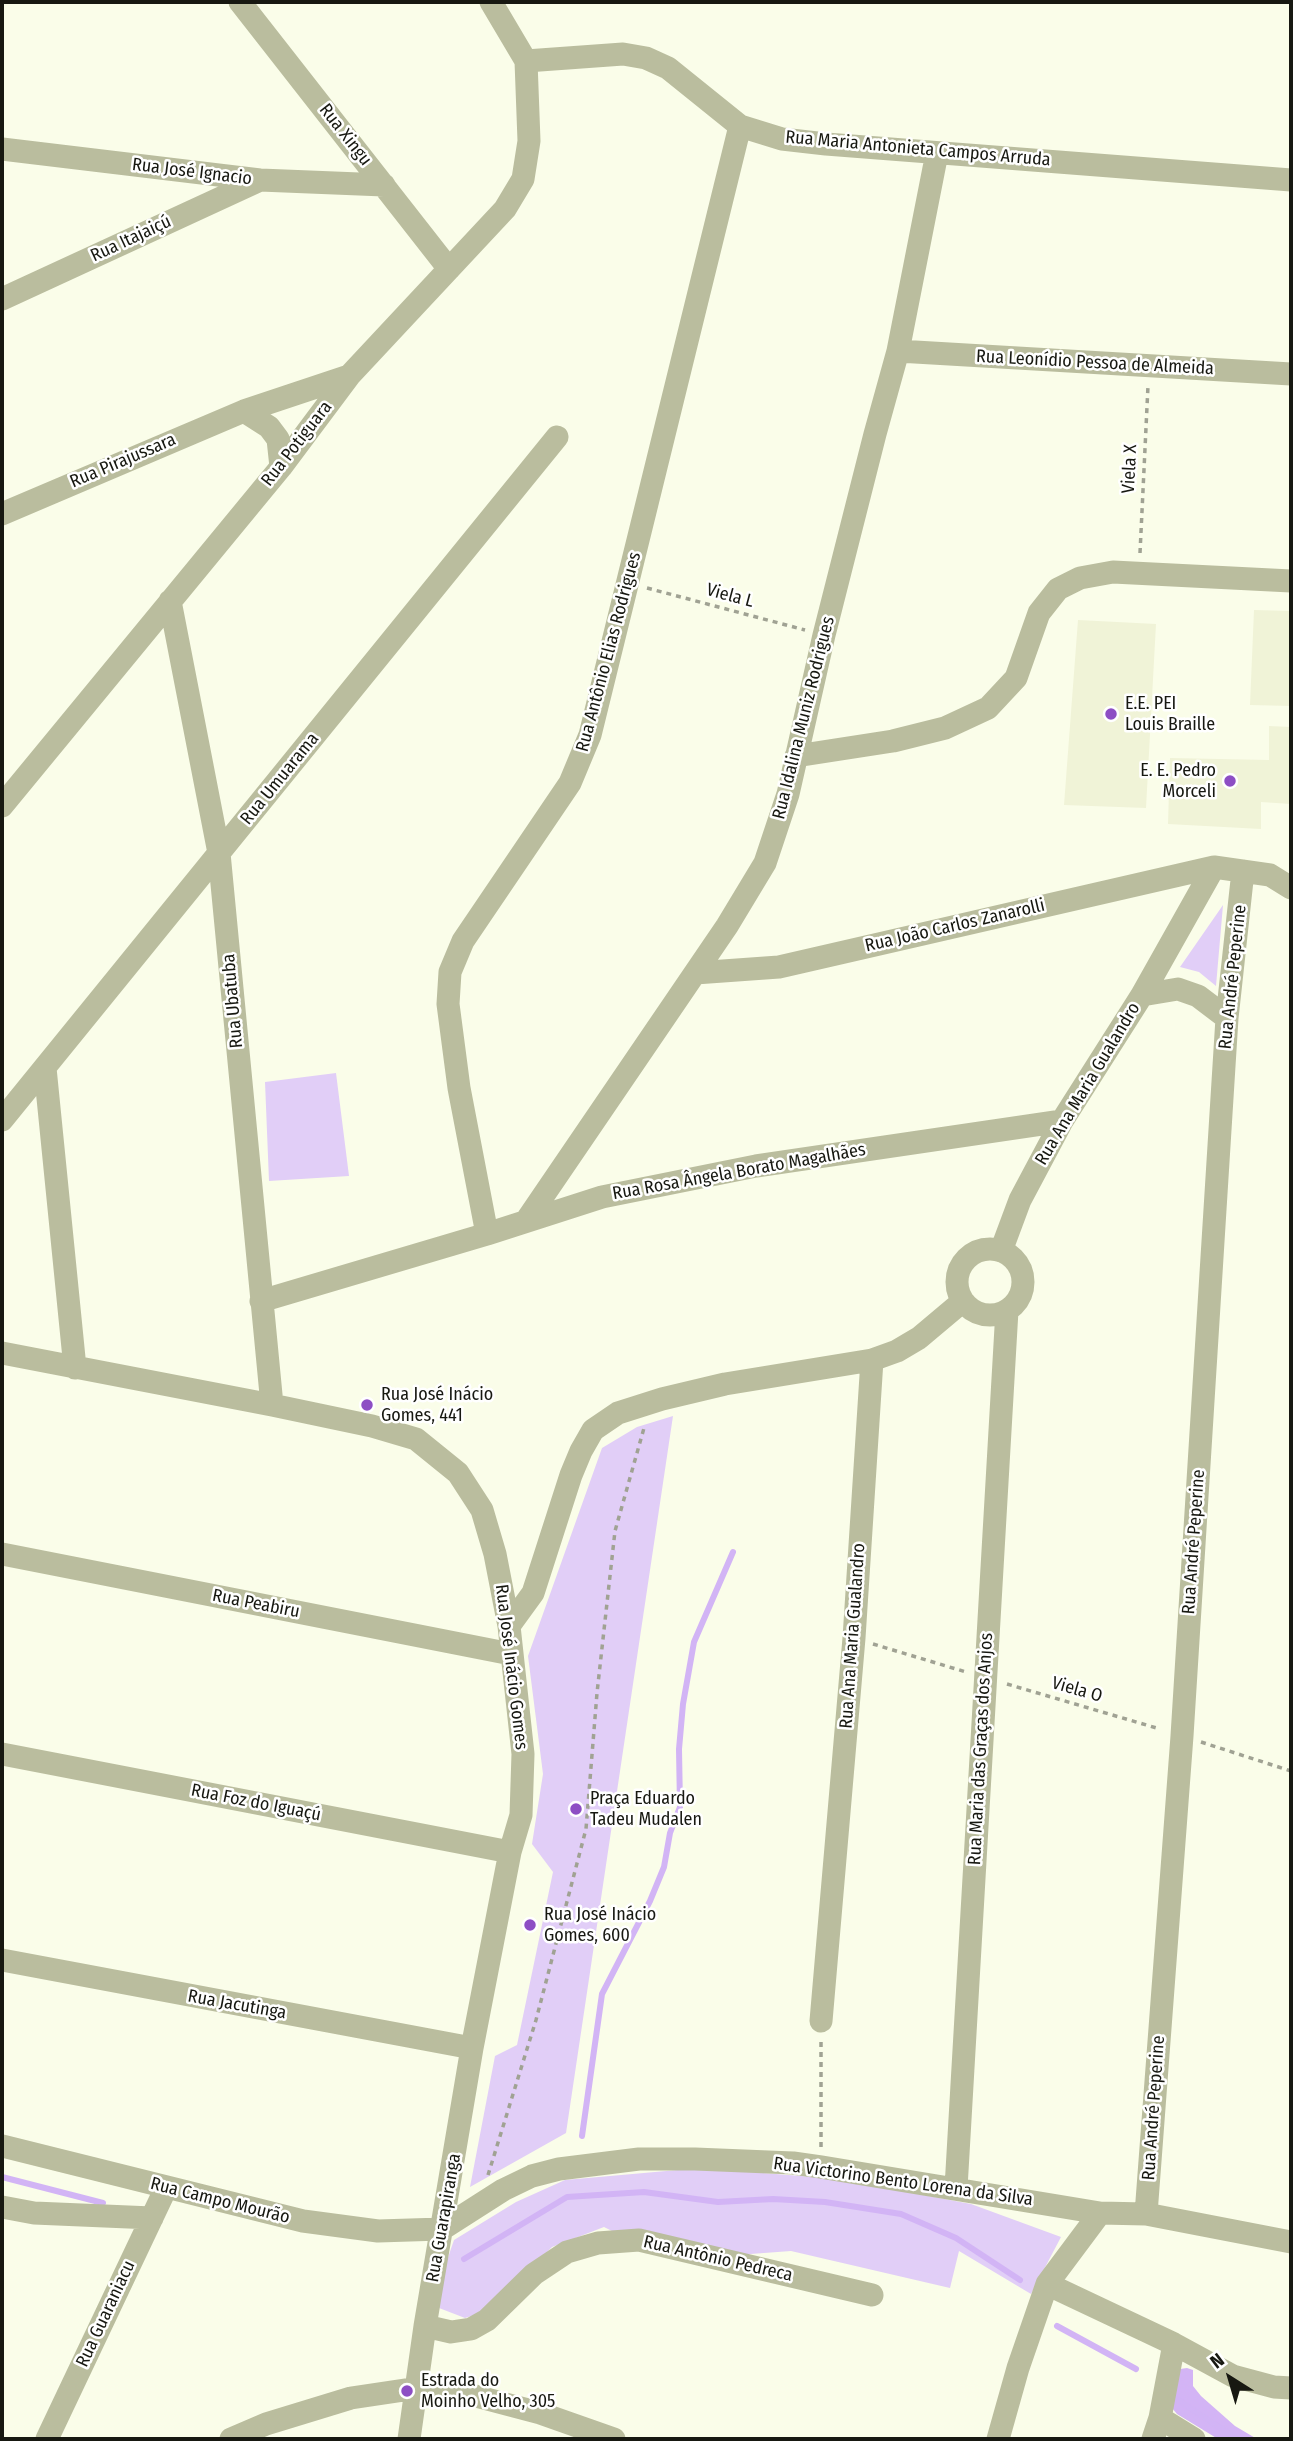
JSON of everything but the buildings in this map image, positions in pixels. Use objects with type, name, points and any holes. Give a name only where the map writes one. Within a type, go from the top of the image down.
[{"type":"street","name":"Rua Xingu","points":[[240,2],[449,269]]},
{"type":"street","points":[[491,2],[526,61]]},
{"type":"street","name":"Rua Maria Antonieta Campos Arruda","points":[[526,61],[623,54],[646,58],[668,68],[740,126],[782,139],[1291,180]]},
{"type":"street","name":"Rua Potiguara","points":[[2,806],[281,467],[349,376],[505,209],[523,179],[529,141],[526,61]]},
{"type":"street","name":"Rua Antônio Elias Rodrigues","points":[[487,1234],[458,1076],[448,1004],[450,972],[463,941],[570,783],[590,735],[740,126]]},
{"type":"street","name":"Rua José Ignacio","points":[[2,149],[260,180],[384,185]]},
{"type":"street","name":"Rua Idalina Muniz Rodrigues","points":[[526,1221],[727,926],[765,863],[788,794],[824,635],[874,434],[898,351],[937,153]]},
{"type":"street","name":"Rua Itajaiçú","points":[[2,299],[260,180]]},
{"type":"street","name":"Rua Leonídio Pessoa de Almeida","points":[[898,351],[1291,374]]},
{"type":"street","name":"Rua Pirajussara","points":[[2,514],[244,411],[349,376]]},
{"type":"street","points":[[244,411],[258,418],[278,439],[281,467]]},
{"type":"street","name":"Rua Umuarama","points":[[2,1120],[557,437]]},
{"type":"street","points":[[796,756],[893,741],[945,728],[988,708],[1016,678],[1039,613],[1058,589],[1080,578],[1113,572],[1139,572],[1291,581]]},
{"type":"street","name":"Rua Ubatuba","points":[[170,601],[219,853],[272,1405]]},
{"type":"street","points":[[1214,867],[1270,875],[1291,888]]},
{"type":"street","name":"Rua João Carlos Zanarolli","points":[[695,973],[779,967],[1214,867]]},
{"type":"street","name":"Rua Ana Maria Gualandro","points":[[1001,1251],[1020,1200],[1062,1121],[1142,995],[1214,867]]},
{"type":"street","name":"Rua André Peperine","points":[[1146,2214],[1182,1736],[1227,1018],[1243,871]]},
{"type":"street","name":"Rua Ana Maria Gualandro","points":[[1142,995],[1178,989],[1198,996],[1227,1018]]},
{"type":"street","points":[[45,1068],[75,1368]]},
{"type":"street","name":"Rua Rosa Ângela Borato Magalhães","points":[[261,1301],[487,1234],[602,1196],[756,1166],[1062,1121]]},
{"type":"street","points":[[981,1250],[1001,1251],[1018,1264],[1023,1284],[1021,1294],[1007,1310],[998,1314],[978,1313],[963,1301],[957,1282],[964,1262],[981,1250]]},
{"type":"street","points":[[509,1626],[533,1592],[571,1475],[593,1430],[618,1413],[651,1402],[725,1384],[872,1360],[897,1351],[919,1338],[963,1301]]},
{"type":"street","name":"Rua Maria das Graças dos Anjos","points":[[956,2188],[1007,1310]]},
{"type":"street","name":"Rua José Inácio Gomes","points":[[2,1353],[372,1426],[416,1438],[458,1473],[482,1510],[495,1554],[509,1626],[523,1754],[521,1815],[510,1852],[472,2048]]},
{"type":"street","name":"Rua Ana Maria Gualandro","points":[[821,2021],[854,1638],[872,1360]]},
{"type":"street","name":"Rua Peabiru","points":[[2,1554],[511,1654]]},
{"type":"street","name":"Rua Foz do Iguaçú","points":[[2,1754],[510,1852]]},
{"type":"street","name":"Rua Jacutinga","points":[[2,1959],[472,2048]]},
{"type":"street","name":"Rua Guarapiranga","points":[[409,2439],[425,2326],[472,2048]]},
{"type":"street","name":"Rua Campo Mourão","points":[[2,2146],[303,2221],[378,2231],[442,2229]]},
{"type":"street","name":"Rua Victorino Bento Lorena da Silva","points":[[442,2229],[503,2190],[532,2176],[559,2169],[639,2159],[695,2159],[793,2163],[1100,2213],[1146,2214],[1291,2242]]},
{"type":"street","name":"Rua Guaraniacu","points":[[51,2436],[166,2188]]},
{"type":"street","points":[[2,2207],[34,2213],[152,2218]]},
{"type":"street","points":[[998,2439],[1018,2368],[1047,2284],[1100,2213]]},
{"type":"street","name":"Rua Antônio Pedreca","points":[[425,2326],[451,2332],[471,2329],[487,2320],[534,2274],[567,2252],[598,2243],[639,2240],[872,2295]]},
{"type":"street","points":[[1047,2284],[1174,2344],[1233,2376],[1274,2387],[1291,2388]]},
{"type":"street","points":[[1174,2344],[1157,2429],[1194,2439]]},
{"type":"street","points":[[231,2439],[266,2424],[351,2399],[418,2388],[449,2389],[540,2413],[614,2439]]},
{"type":"path","name":"Viela X","points":[[1139,572],[1149,366]]},
{"type":"path","name":"Viela L","points":[[628,583],[824,635]]},
{"type":"path","points":[[482,2203],[489,2171],[536,2020],[586,1829],[597,1693],[615,1531],[651,1402]]},
{"type":"path","name":"Viela O","points":[[854,1638],[1291,1771]]},
{"type":"path","points":[[821,2021],[821,2167]]},
{"type":"shaded area","points":[[1254,610],[1291,611],[1291,706],[1250,705]]},
{"type":"shaded area","name":"E.E. PEI Louis Braille","points":[[1078,620],[1156,624],[1146,808],[1064,805]]},
{"type":"shaded area","name":"E. E. Pedro Morceli","points":[[1269,726],[1291,727],[1291,804],[1261,802],[1261,829],[1168,824],[1170,758],[1269,760]]},
{"type":"shaded area","points":[[1223,905],[1216,986],[1199,972],[1180,967]]},
{"type":"shaded area","points":[[336,1073],[349,1176],[269,1181],[265,1082]]},
{"type":"shaded area","name":"Praça Eduardo Tadeu Mudalen","points":[[673,1416],[566,2133],[470,2187],[495,2056],[517,2045],[553,1872],[532,1844],[543,1774],[528,1656],[602,1448],[637,1427]]},
{"type":"shaded area","points":[[700,2168],[839,2179],[971,2204],[1061,2237],[1031,2294],[959,2251],[950,2288],[791,2251],[737,2255],[618,2234],[604,2227],[552,2247],[488,2311],[465,2318],[439,2308],[443,2272],[454,2240],[516,2202],[565,2180]]},
{"type":"shaded area","points":[[1180,2369],[1193,2370],[1193,2386],[1201,2396],[1235,2426],[1257,2439],[1218,2439],[1177,2414],[1172,2408]]},
{"type":"waterway","points":[[582,2136],[602,1994],[650,1901],[664,1867],[670,1833],[680,1807],[679,1749],[683,1704],[694,1642],[733,1552]]},
{"type":"waterway","points":[[2,2177],[103,2203]]},
{"type":"waterway","points":[[464,2259],[567,2197],[644,2192],[718,2202],[773,2199],[825,2202],[901,2214],[956,2238],[1020,2280]]},
{"type":"waterway","points":[[1057,2326],[1136,2369]]},
{"type":"waterway","points":[[1175,2398],[1237,2439]]},
{"type":"place","name":"E.E. PEI Louis Braille","points":[[1111,714]]},
{"type":"place","name":"E. E. Pedro Morceli","points":[[1230,781]]},
{"type":"place","name":"Rua José Inácio Gomes, 441","points":[[367,1405]]},
{"type":"place","name":"Praça Eduardo Tadeu Mudalen","points":[[576,1809]]},
{"type":"place","name":"Rua José Inácio Gomes, 600","points":[[530,1925]]},
{"type":"place","name":"Estrada do Moinho Velho, 305","points":[[407,2391]]}]
